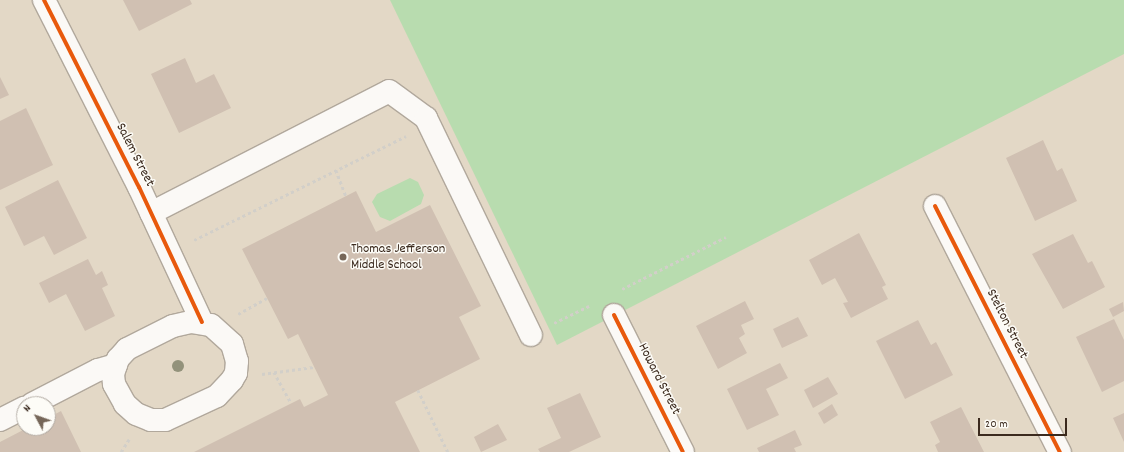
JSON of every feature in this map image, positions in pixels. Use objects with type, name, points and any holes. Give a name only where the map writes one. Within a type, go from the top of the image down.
[{"type":"street","name":"Salem Street","points":[[44,0],[151,213],[202,322]]},
{"type":"street","points":[[151,213],[389,91],[426,118],[430,124],[531,335]]},
{"type":"street","name":"Stelton Street","points":[[934,206],[1060,452]]},
{"type":"street","name":"Howard Street","points":[[614,315],[683,452]]},
{"type":"street","points":[[185,322],[202,322],[216,328],[228,339],[237,361],[236,373],[230,384],[223,392],[165,420],[151,420],[140,416],[124,404],[115,388],[113,374],[116,365],[127,349],[162,331],[185,322]]},
{"type":"street","points":[[48,396],[98,370],[116,365]]},
{"type":"street","points":[[0,420],[16,412]]},
{"type":"path","points":[[193,241],[430,124]]},
{"type":"path","points":[[336,170],[346,196]]},
{"type":"path","points":[[174,201],[196,247]]},
{"type":"path","points":[[614,293],[726,237]]},
{"type":"path","points":[[240,321],[236,315],[268,298]]},
{"type":"path","points":[[531,335],[593,304]]},
{"type":"path","points":[[257,374],[314,367]]},
{"type":"path","points":[[274,372],[291,403]]},
{"type":"path","points":[[418,390],[448,452]]},
{"type":"path","points":[[126,435],[134,440]]},
{"type":"path","points":[[120,452],[130,437]]},
{"type":"green space","points":[[390,0],[1124,0],[1124,54],[557,345]]},
{"type":"green space","points":[[410,178],[418,182],[424,195],[421,204],[390,221],[380,217],[372,202],[377,194]]},
{"type":"building","points":[[123,0],[190,0],[192,4],[139,31]]},
{"type":"building","points":[[185,58],[196,83],[214,74],[231,108],[179,133],[151,74]]},
{"type":"building","points":[[0,77],[9,95],[0,99]]},
{"type":"building","points":[[26,108],[53,165],[0,190],[0,121]]},
{"type":"building","points":[[1043,140],[1057,171],[1062,168],[1077,201],[1035,221],[1006,158]]},
{"type":"building","points":[[58,180],[87,238],[54,255],[44,236],[24,246],[5,207]]},
{"type":"building","points":[[356,191],[376,232],[430,205],[481,306],[459,317],[480,359],[395,402],[420,452],[194,452],[300,399],[304,407],[328,395],[298,334],[288,339],[242,249]]},
{"type":"building","points":[[859,233],[886,285],[882,287],[888,299],[851,318],[843,303],[848,302],[835,278],[822,285],[809,260]]},
{"type":"building","points":[[1073,234],[1088,263],[1092,261],[1105,287],[1063,309],[1032,254]]},
{"type":"building","points":[[88,259],[96,275],[102,271],[108,285],[102,288],[115,316],[85,331],[66,294],[49,303],[39,283]]},
{"type":"building","points":[[745,301],[754,319],[741,325],[745,334],[739,338],[747,353],[718,369],[696,326]]},
{"type":"building","points":[[1123,302],[1124,311],[1113,317],[1109,309]]},
{"type":"building","points":[[798,317],[808,336],[782,348],[773,329]]},
{"type":"building","points":[[1114,319],[1124,340],[1124,381],[1102,392],[1076,337]]},
{"type":"building","points":[[918,320],[931,345],[936,342],[953,375],[905,399],[876,341]]},
{"type":"building","points":[[780,363],[788,378],[766,389],[779,415],[747,430],[727,389]]},
{"type":"building","points":[[828,377],[838,394],[813,408],[804,390]]},
{"type":"building","points":[[580,393],[601,437],[569,452],[540,452],[538,449],[561,438],[547,408]]},
{"type":"building","points":[[832,404],[838,415],[824,424],[818,413]]},
{"type":"building","points":[[961,407],[984,452],[938,452],[935,445],[940,442],[930,422]]},
{"type":"building","points":[[61,411],[81,452],[0,452],[0,442],[16,434],[16,436],[56,436],[56,414]]},
{"type":"building","points":[[1124,413],[1124,442],[1113,418]]},
{"type":"building","points":[[498,424],[507,440],[481,452],[474,437]]},
{"type":"building","points":[[795,430],[802,445],[794,448],[796,452],[759,452],[757,448]]},
{"type":"cycle path","points":[[44,0],[139,187],[202,322]]},
{"type":"cycle path","points":[[935,206],[1060,452]]},
{"type":"cycle path","points":[[614,315],[683,452]]},
{"type":"place","name":"Thomas Jefferson Middle School","points":[[343,257]]}]
